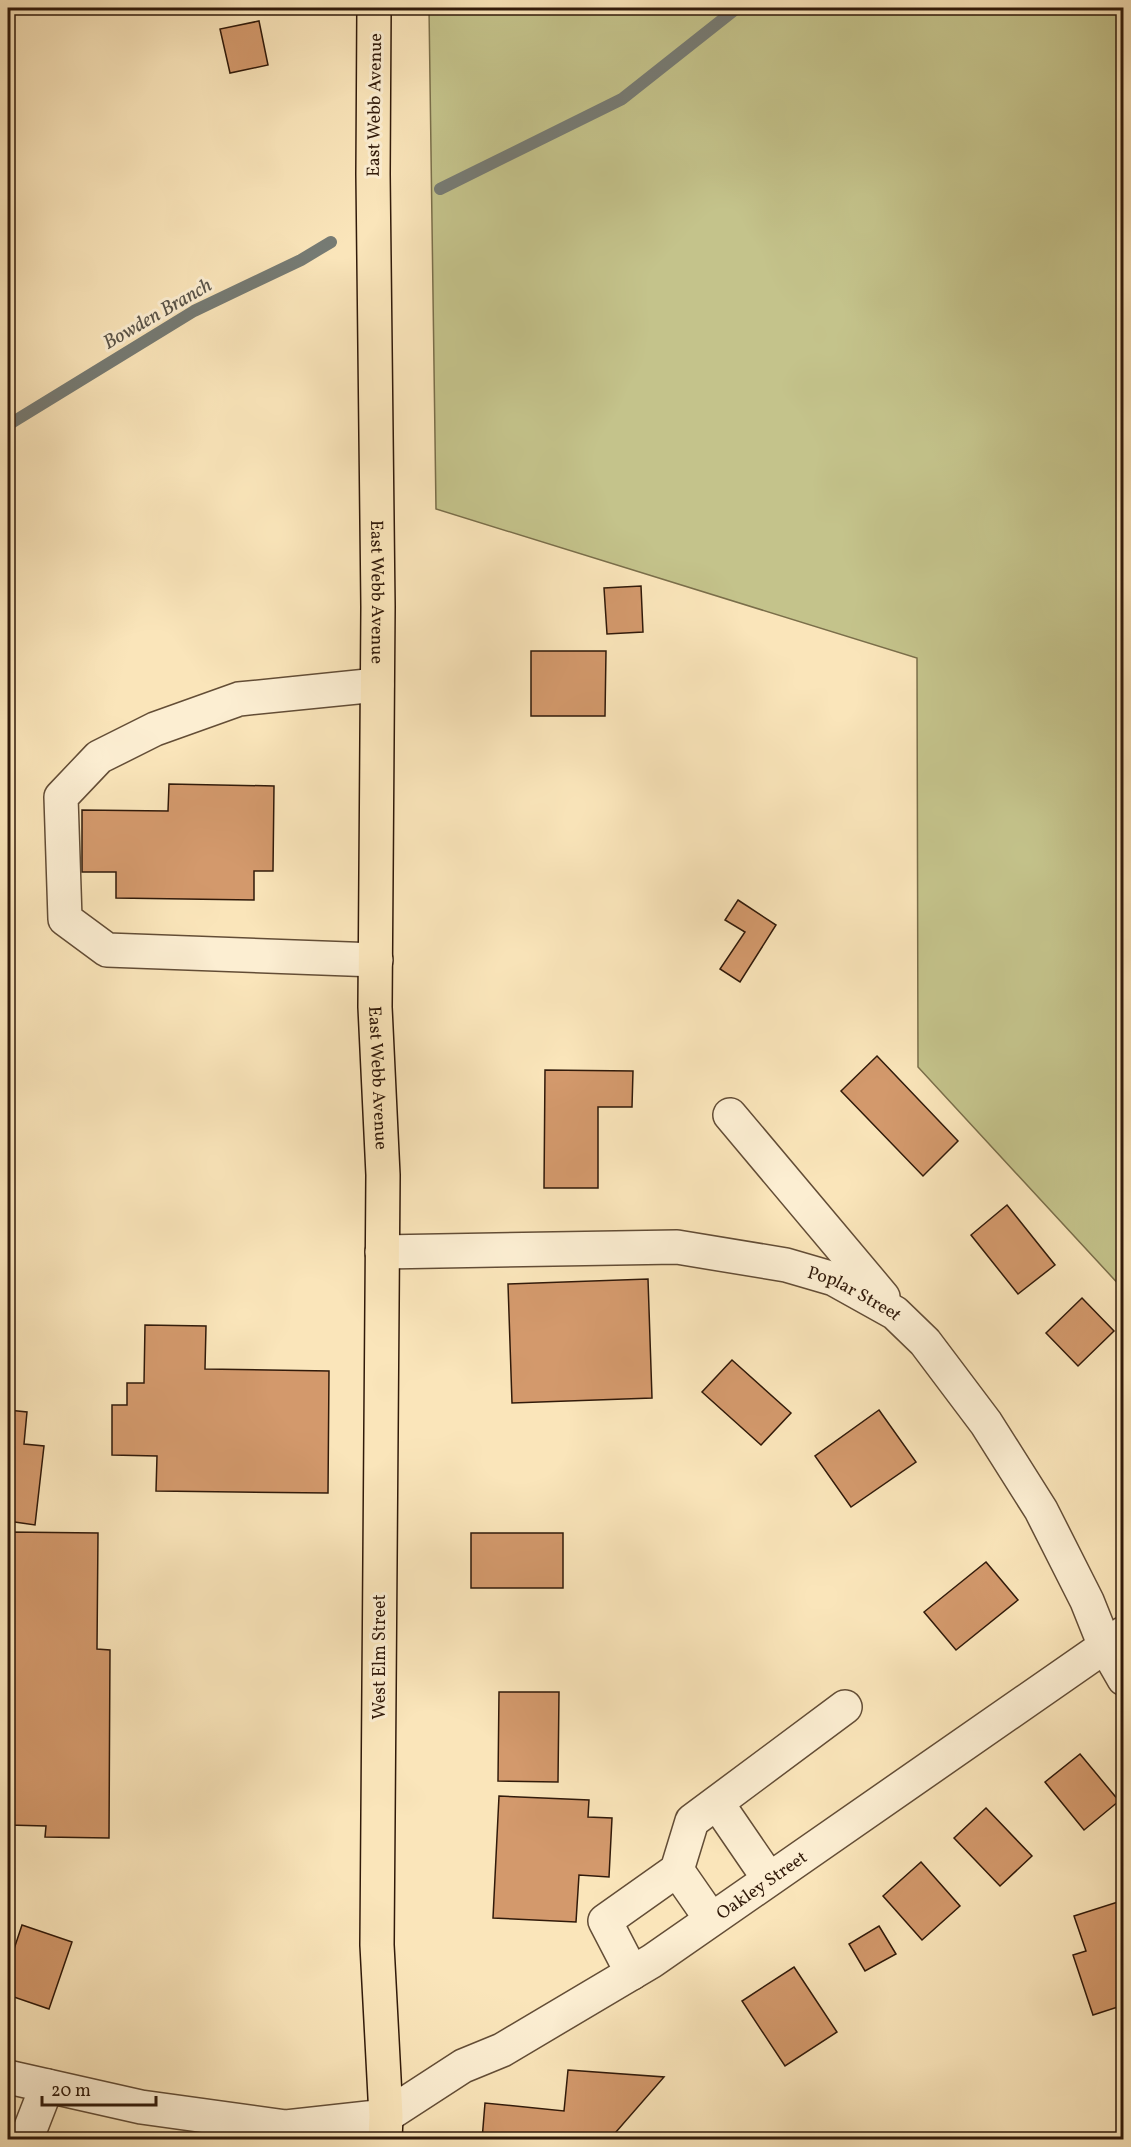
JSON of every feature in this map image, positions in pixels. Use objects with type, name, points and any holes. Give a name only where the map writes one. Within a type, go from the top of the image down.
[{"type":"highway","name":"East Webb Avenue","points":[[374,8],[377,685],[375,1007],[383,1175]]},
{"type":"highway","name":"West Elm Street","points":[[383,1175],[377,1945],[386,2128]]},
{"type":"street","points":[[376,960],[107,950],[65,919],[62,797],[99,758],[155,729],[239,699],[377,685]]},
{"type":"street","points":[[730,1114],[895,1312]]},
{"type":"street","name":"Poplar Street","points":[[382,1252],[677,1247],[786,1265],[834,1279],[895,1312],[925,1342],[992,1433],[1041,1510],[1087,1601],[1114,1639],[1124,1679]]},
{"type":"street","name":"Oakley Street","points":[[386,2128],[463,2066],[502,2050],[632,1973],[1114,1639]]},
{"type":"street","points":[[632,1973],[605,1921],[677,1870],[692,1821],[845,1707]]},
{"type":"street","points":[[717,1803],[769,1879]]},
{"type":"street","points":[[677,1870],[711,1919]]},
{"type":"street","points":[[8,2077],[141,2107],[286,2127],[386,2128]]},
{"type":"street","points":[[26,2139],[47,2086]]},
{"type":"shaded area","points":[[429,8],[1123,8],[1123,1289],[918,1067],[917,658],[436,509]]},
{"type":"building","points":[[259,8],[284,8],[261,14]]},
{"type":"building","points":[[259,21],[268,65],[230,73],[220,29]]},
{"type":"building","points":[[641,586],[643,632],[607,634],[604,588]]},
{"type":"building","points":[[531,651],[606,651],[605,716],[531,716]]},
{"type":"building","points":[[169,784],[274,786],[273,871],[254,871],[254,900],[116,898],[116,872],[82,872],[82,810],[168,811]]},
{"type":"building","points":[[738,900],[776,925],[740,982],[720,969],[745,932],[725,920]]},
{"type":"building","points":[[877,1056],[958,1141],[923,1176],[841,1091]]},
{"type":"building","points":[[545,1070],[633,1071],[632,1107],[598,1107],[598,1188],[544,1188]]},
{"type":"building","points":[[1007,1205],[1055,1265],[1018,1294],[971,1235]]},
{"type":"building","points":[[648,1279],[652,1398],[512,1403],[508,1284]]},
{"type":"building","points":[[1082,1298],[1114,1331],[1078,1366],[1046,1333]]},
{"type":"building","points":[[145,1325],[206,1326],[205,1369],[329,1371],[328,1493],[156,1491],[157,1456],[112,1455],[112,1405],[127,1405],[127,1383],[144,1383]]},
{"type":"building","points":[[732,1360],[791,1413],[761,1445],[702,1392]]},
{"type":"building","points":[[8,1410],[27,1412],[24,1444],[44,1446],[35,1525],[8,1521]]},
{"type":"building","points":[[879,1410],[916,1462],[851,1507],[815,1456]]},
{"type":"building","points":[[8,1532],[98,1533],[97,1649],[110,1650],[109,1838],[45,1837],[46,1826],[8,1825]]},
{"type":"building","points":[[471,1533],[563,1533],[563,1588],[471,1588]]},
{"type":"building","points":[[986,1562],[1018,1600],[956,1650],[924,1612]]},
{"type":"building","points":[[499,1692],[559,1692],[558,1782],[498,1781]]},
{"type":"building","points":[[1080,1754],[1119,1801],[1084,1830],[1045,1782]]},
{"type":"building","points":[[499,1796],[589,1800],[588,1817],[612,1818],[609,1877],[579,1875],[576,1922],[493,1918]]},
{"type":"building","points":[[986,1808],[1032,1856],[1000,1886],[954,1838]]},
{"type":"building","points":[[921,1862],[960,1906],[922,1940],[883,1896]]},
{"type":"building","points":[[1124,1900],[1124,2005],[1093,2015],[1073,1955],[1086,1951],[1074,1916]]},
{"type":"building","points":[[22,1925],[72,1942],[49,2009],[8,1995],[8,1967]]},
{"type":"building","points":[[879,1926],[896,1954],[865,1971],[849,1944]]},
{"type":"building","points":[[794,1967],[837,2032],[785,2066],[742,2001]]},
{"type":"building","points":[[568,2070],[664,2077],[609,2140],[482,2140],[485,2103],[564,2111]]},
{"type":"waterway","name":"Bowden Branch","points":[[440,189],[622,99],[737,8]]},
{"type":"waterway","name":"Bowden Branch","points":[[8,425],[194,311],[301,260],[331,242]]}]
